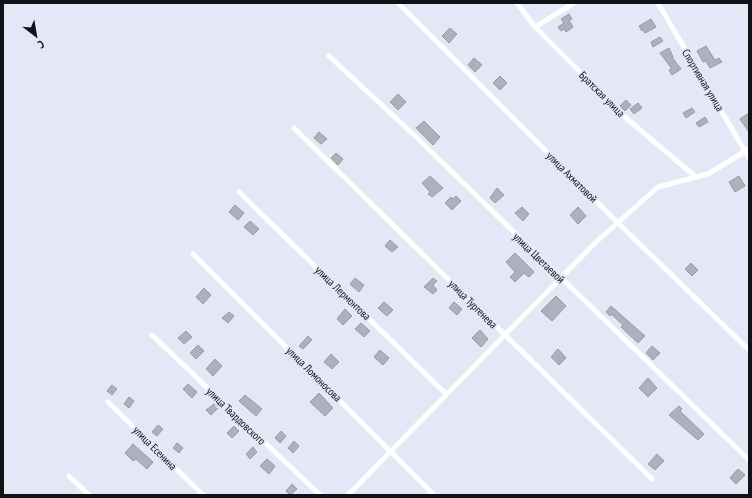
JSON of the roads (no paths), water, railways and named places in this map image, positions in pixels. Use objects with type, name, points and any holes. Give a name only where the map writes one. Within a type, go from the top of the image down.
[{"type":"street","name":"улица Ахматовой","points":[[398,3],[617,222],[749,350]]},
{"type":"street","name":"Братская улица","points":[[517,3],[521,12],[535,28],[581,73],[607,102],[696,177]]},
{"type":"street","points":[[535,28],[574,3]]},
{"type":"street","name":"Спортивная улица","points":[[658,3],[747,150],[749,158]]},
{"type":"street","name":"улица Цветаевой","points":[[329,56],[415,136],[749,460]]},
{"type":"street","name":"улица Тургенева","points":[[294,128],[652,479]]},
{"type":"street","points":[[348,495],[617,222],[658,187],[708,174],[747,150]]},
{"type":"street","name":"улица Лермонтова","points":[[239,192],[446,394]]},
{"type":"street","name":"улица Ломоносова","points":[[193,254],[293,352],[434,495]]},
{"type":"street","name":"улица Твардовского","points":[[152,335],[320,495]]},
{"type":"street","name":"улица Есенина","points":[[108,402],[203,495]]},
{"type":"street","points":[[69,476],[88,495]]}]
